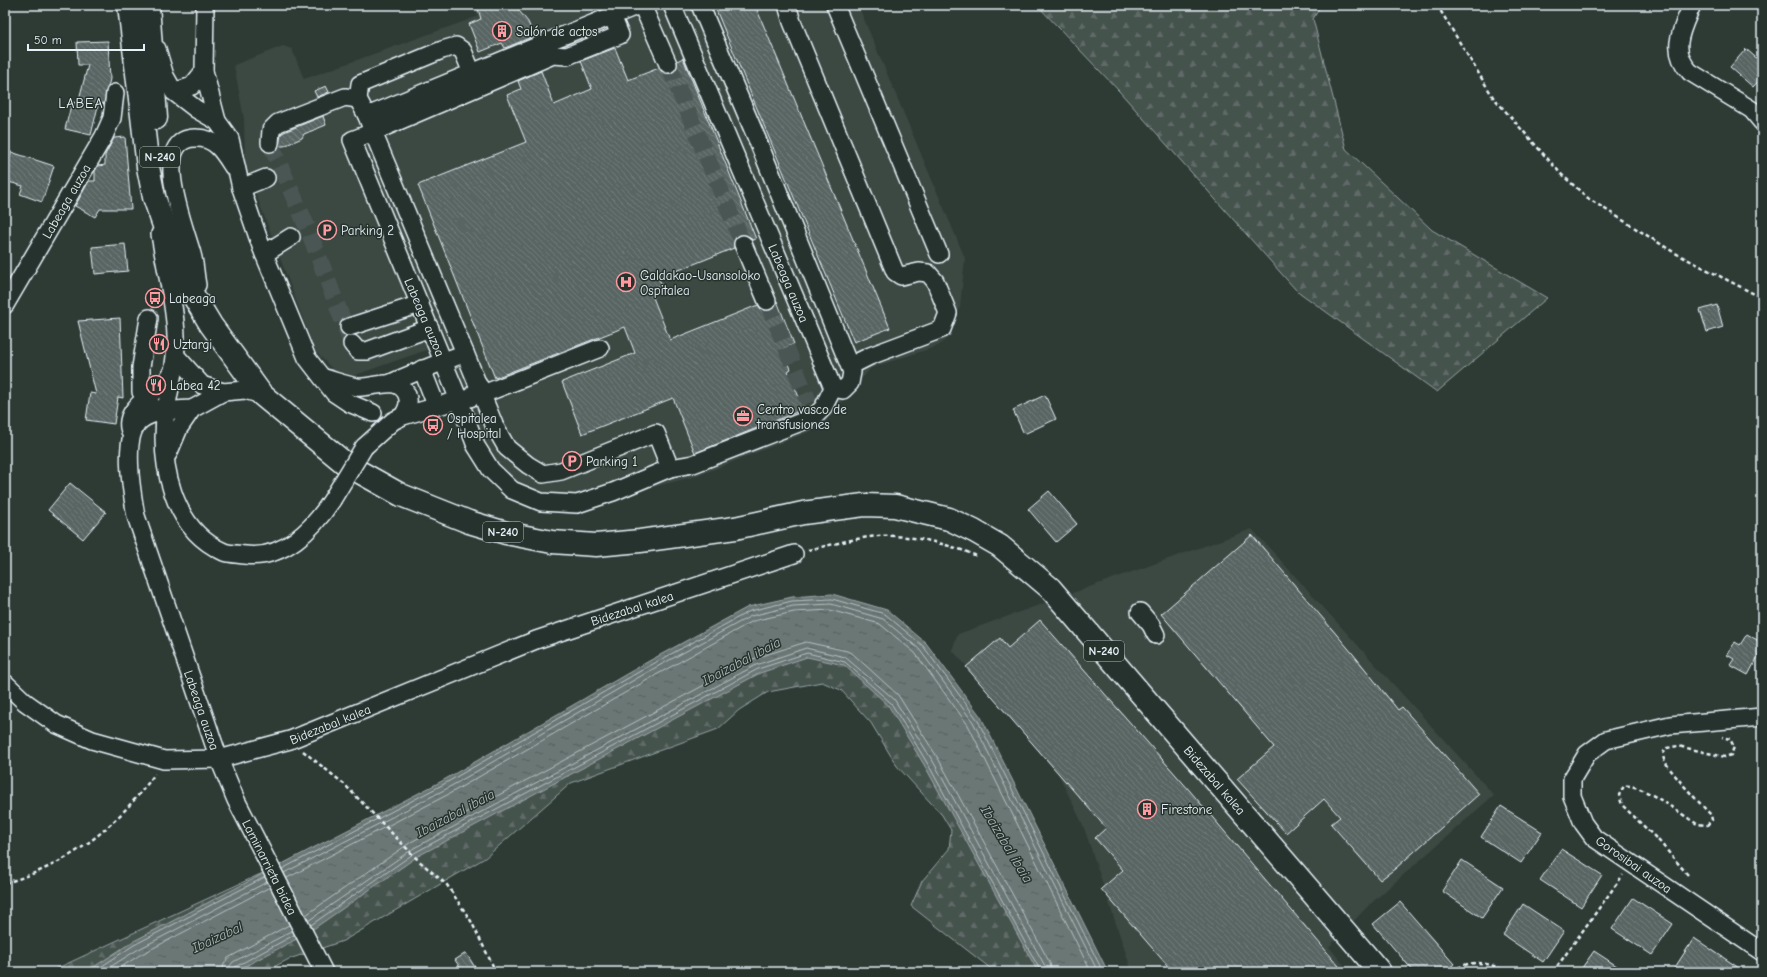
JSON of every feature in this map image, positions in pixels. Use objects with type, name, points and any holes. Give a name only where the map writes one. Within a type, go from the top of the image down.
[{"type":"highway","name":"N-240","points":[[129,5],[148,167],[154,196],[182,277],[211,325],[262,395]]},
{"type":"highway","name":"N-240","points":[[149,15],[154,97],[161,172],[178,238],[211,325]]},
{"type":"highway","name":"Bidezabal kalea","points":[[262,395],[347,465],[401,494],[469,522],[506,533],[552,542],[596,545],[672,537],[735,528],[803,514],[864,505],[895,506],[924,512],[949,519],[974,530],[1000,546],[1050,588],[1380,972]]},
{"type":"street","points":[[205,5],[204,72],[217,121],[230,139],[239,181],[264,254],[307,358],[324,378],[334,393],[349,403],[373,413],[380,419],[398,418],[436,405],[470,398],[482,390],[600,348]]},
{"type":"street","points":[[367,116],[641,5],[668,64]]},
{"type":"street","name":"Labeaga auzoa","points":[[672,5],[833,388]]},
{"type":"street","name":"Labeaga auzoa","points":[[700,5],[757,139],[850,366]]},
{"type":"street","points":[[154,196],[164,265],[170,287],[176,335],[175,362],[162,412],[165,461],[169,481],[177,502],[188,522],[203,539],[224,552],[248,556],[269,554],[291,544],[319,520],[364,447],[373,413],[370,407],[371,394],[385,384],[444,362],[476,446],[491,470],[512,490],[541,502],[577,504],[613,492],[670,468],[693,464],[812,410],[823,408],[833,388],[843,390],[850,382],[852,372],[850,366],[870,356],[942,329],[948,313],[936,281],[928,273],[919,272],[901,276],[895,272],[792,22],[787,5]]},
{"type":"street","points":[[835,5],[939,254]]},
{"type":"street","points":[[1692,5],[1680,35],[1678,49],[1682,63],[1690,72],[1752,110],[1762,122]]},
{"type":"street","points":[[149,15],[165,76],[174,92],[196,109],[217,121]]},
{"type":"street","name":"Labeaga auzoa","points":[[358,99],[374,132],[465,353],[444,362],[352,140],[374,132],[553,55],[567,56],[620,35],[612,16]]},
{"type":"street","points":[[270,143],[271,130],[278,123],[345,97],[358,99],[360,84],[456,46],[463,51],[472,73]]},
{"type":"street","points":[[174,92],[192,86],[204,72]]},
{"type":"street","name":"Labeaga auzoa","points":[[5,305],[104,136],[112,118],[115,93]]},
{"type":"street","points":[[196,285],[193,256],[176,198],[172,172],[174,153],[180,142],[188,138],[199,138],[212,142],[218,145],[239,181]]},
{"type":"street","points":[[239,181],[266,178]]},
{"type":"street","points":[[264,254],[291,237]]},
{"type":"street","points":[[743,244],[767,301]]},
{"type":"street","points":[[349,326],[420,304]]},
{"type":"street","points":[[149,318],[141,367],[141,392],[145,399],[162,412]]},
{"type":"street","points":[[352,344],[358,351],[367,351],[430,328]]},
{"type":"street","points":[[465,353],[482,390],[496,427],[507,448],[528,465],[543,474],[561,471],[656,433],[670,468]]},
{"type":"street","name":"Labeaga auzoa","points":[[132,435],[129,428],[134,410],[166,381],[175,362],[202,385],[223,392]]},
{"type":"street","points":[[422,369],[436,405]]},
{"type":"street","points":[[324,378],[358,387],[397,384],[406,392],[408,404],[398,418],[364,447]]},
{"type":"street","name":"Labeaga auzoa","points":[[5,683],[25,702],[56,724],[92,740],[164,760],[219,760],[136,516],[130,484],[130,453],[132,435],[141,420],[162,412],[192,409],[223,392],[245,390],[262,395]]},
{"type":"street","name":"Labeaga auzoa","points":[[165,461],[179,428],[192,409]]},
{"type":"street","name":"Bidezabal kalea","points":[[219,760],[290,740],[536,640],[794,554]]},
{"type":"street","points":[[1140,612],[1151,625],[1156,635]]},
{"type":"street","name":"Gorosibai auzoa","points":[[1762,717],[1670,725],[1629,733],[1606,740],[1586,754],[1572,779],[1572,796],[1583,823],[1594,838],[1762,952]]},
{"type":"street","name":"Laminarrieta bidea","points":[[219,760],[236,800],[324,972]]},
{"type":"path","points":[[1437,5],[1493,97],[1561,174],[1589,199],[1675,253],[1762,298]]},
{"type":"path","points":[[794,554],[832,544],[878,536],[916,539],[958,548],[979,556]]},
{"type":"path","points":[[1688,875],[1659,841],[1622,804],[1619,795],[1624,786],[1629,785],[1641,789],[1697,824],[1707,825],[1712,820],[1711,815],[1668,767],[1663,757],[1667,748],[1678,746],[1725,757],[1731,755],[1734,747],[1730,739],[1721,737]]},
{"type":"path","points":[[290,740],[344,784],[418,860],[447,885],[471,921],[496,972]]},
{"type":"path","points":[[5,883],[26,877],[51,866],[76,851],[115,822],[137,798],[164,760]]},
{"type":"path","points":[[1553,972],[1624,873]]},
{"type":"path","points":[[1452,972],[1456,969],[1482,962],[1492,964],[1507,972]]},
{"type":"shaded area","name":"Galdakao-Usansoloko Ospitalea","points":[[474,5],[858,5],[965,258],[960,307],[948,338],[938,346],[871,368],[821,427],[697,476],[653,487],[578,515],[535,511],[506,498],[465,450],[461,422],[432,348],[350,377],[336,373],[315,351],[245,165],[244,119],[234,65],[283,46],[292,49],[304,79],[478,16]]},
{"type":"shaded area","points":[[1252,529],[1494,795],[1367,907],[1329,947],[1350,972],[1132,972],[1083,825],[1051,759],[952,650],[958,634]]},
{"type":"green space","points":[[1037,5],[1321,5],[1313,19],[1346,149],[1432,230],[1547,298],[1437,392],[1296,290],[1119,91]]},
{"type":"green space","points":[[824,601],[1076,972],[995,972],[911,906],[922,881],[949,849],[951,830],[942,815],[897,766],[871,723],[841,690],[822,682],[768,692],[739,710],[718,729],[571,783],[485,858],[343,941],[289,959],[264,972],[49,972],[511,758]]},
{"type":"water","points":[[832,594],[887,610],[926,643],[981,717],[1108,972],[1038,972],[926,768],[888,705],[844,665],[807,657],[760,673],[418,856],[306,934],[234,972],[86,972],[132,942],[442,781],[649,661],[748,607],[792,597]]},
{"type":"building","name":"Salón de actos","points":[[477,5],[511,5],[516,7],[528,22],[534,36],[505,48],[502,43],[480,52],[469,24],[481,19]]},
{"type":"building","points":[[714,5],[755,5],[890,328],[854,342]]},
{"type":"building","points":[[108,41],[110,79],[104,104],[99,102],[91,135],[65,129],[72,102],[78,103],[88,65],[78,65],[77,42]]},
{"type":"building","points":[[615,48],[628,80],[659,68],[662,72],[672,73],[676,70],[677,61],[683,58],[756,239],[752,240],[749,236],[740,235],[735,238],[734,248],[659,278],[662,286],[650,290],[670,340],[758,305],[761,309],[770,310],[775,307],[777,301],[794,344],[783,349],[791,369],[788,371],[804,409],[695,453],[673,398],[582,434],[562,382],[635,353],[625,327],[495,378],[418,185],[526,142],[507,95],[521,89],[518,81],[541,71],[554,105],[592,89],[581,61]]},
{"type":"building","points":[[1746,49],[1762,63],[1762,77],[1753,87],[1730,67]]},
{"type":"building","points":[[326,86],[329,92],[317,97],[314,91]]},
{"type":"building","points":[[323,116],[326,125],[304,134],[302,138],[284,146],[279,146],[281,134]]},
{"type":"building","points":[[125,137],[131,209],[100,209],[95,217],[75,206],[89,181],[95,181],[95,171],[98,166],[105,165],[105,155],[114,138]]},
{"type":"building","points":[[11,152],[54,166],[42,202],[20,194],[23,186],[5,181]]},
{"type":"building","points":[[125,244],[128,271],[95,274],[92,247]]},
{"type":"building","points":[[1717,305],[1723,327],[1707,332],[1700,310]]},
{"type":"building","points":[[120,318],[123,398],[118,397],[114,424],[86,420],[90,393],[96,394],[78,321]]},
{"type":"building","points":[[1045,395],[1056,419],[1024,434],[1013,410]]},
{"type":"building","points":[[70,483],[106,512],[83,539],[48,510]]},
{"type":"building","points":[[1049,491],[1077,524],[1056,542],[1028,509]]},
{"type":"building","points":[[1252,535],[1353,654],[1398,710],[1402,707],[1479,794],[1396,868],[1380,880],[1331,824],[1340,817],[1324,799],[1286,833],[1237,779],[1274,747],[1161,614]]},
{"type":"building","name":"Firestone","points":[[1040,620],[1190,791],[1344,972],[1173,972],[1101,889],[1123,870],[1095,838],[1106,828],[966,667],[1000,638],[1008,648]]},
{"type":"building","points":[[1747,634],[1762,643],[1762,649],[1748,675],[1730,665],[1734,659],[1727,655],[1735,642],[1740,645]]},
{"type":"building","points":[[1501,806],[1542,832],[1521,863],[1481,837]]},
{"type":"building","points":[[1561,849],[1602,875],[1581,907],[1540,880]]},
{"type":"building","points":[[1462,860],[1503,887],[1482,918],[1442,891]]},
{"type":"building","points":[[1633,898],[1673,924],[1652,955],[1612,929]]},
{"type":"building","points":[[1400,902],[1454,964],[1445,972],[1414,972],[1373,924]]},
{"type":"building","points":[[1523,904],[1564,931],[1543,962],[1503,935]]},
{"type":"building","points":[[1694,938],[1745,972],[1672,972]]},
{"type":"building","points":[[1594,951],[1626,972],[1579,972]]},
{"type":"building","points":[[466,953],[478,972],[463,972],[455,960]]},
{"type":"tunnel","points":[[668,64],[743,244]]},
{"type":"tunnel","points":[[270,143],[308,229],[351,342]]},
{"type":"tunnel","points":[[767,301],[809,403]]},
{"type":"place","name":"Salón de actos","points":[[502,31]]},
{"type":"place","name":"Parking 2","points":[[327,230]]},
{"type":"place","name":"Galdakao-Usansoloko Ospitalea","points":[[626,282]]},
{"type":"place","name":"Labeaga","points":[[155,298]]},
{"type":"place","name":"Uztargi","points":[[159,344]]},
{"type":"place","name":"Labea 42","points":[[156,385]]},
{"type":"place","name":"Centro vasco de transfusiones","points":[[743,416]]},
{"type":"place","name":"Ospitalea / Hospital","points":[[433,425]]},
{"type":"place","name":"Parking 1","points":[[572,461]]},
{"type":"place","name":"Firestone","points":[[1147,809]]},
{"type":"district","name":"LABEA","points":[[81,103]]},
{"type":"water label","name":"Ibaizabal ibaia","points":[[741,661]]},
{"type":"water label","name":"Ibaizabal ibaia","points":[[455,813]]},
{"type":"water label","name":"Ibaizabal ibaia","points":[[1007,844]]},
{"type":"water label","name":"Ibaizabal","points":[[217,937]]}]
